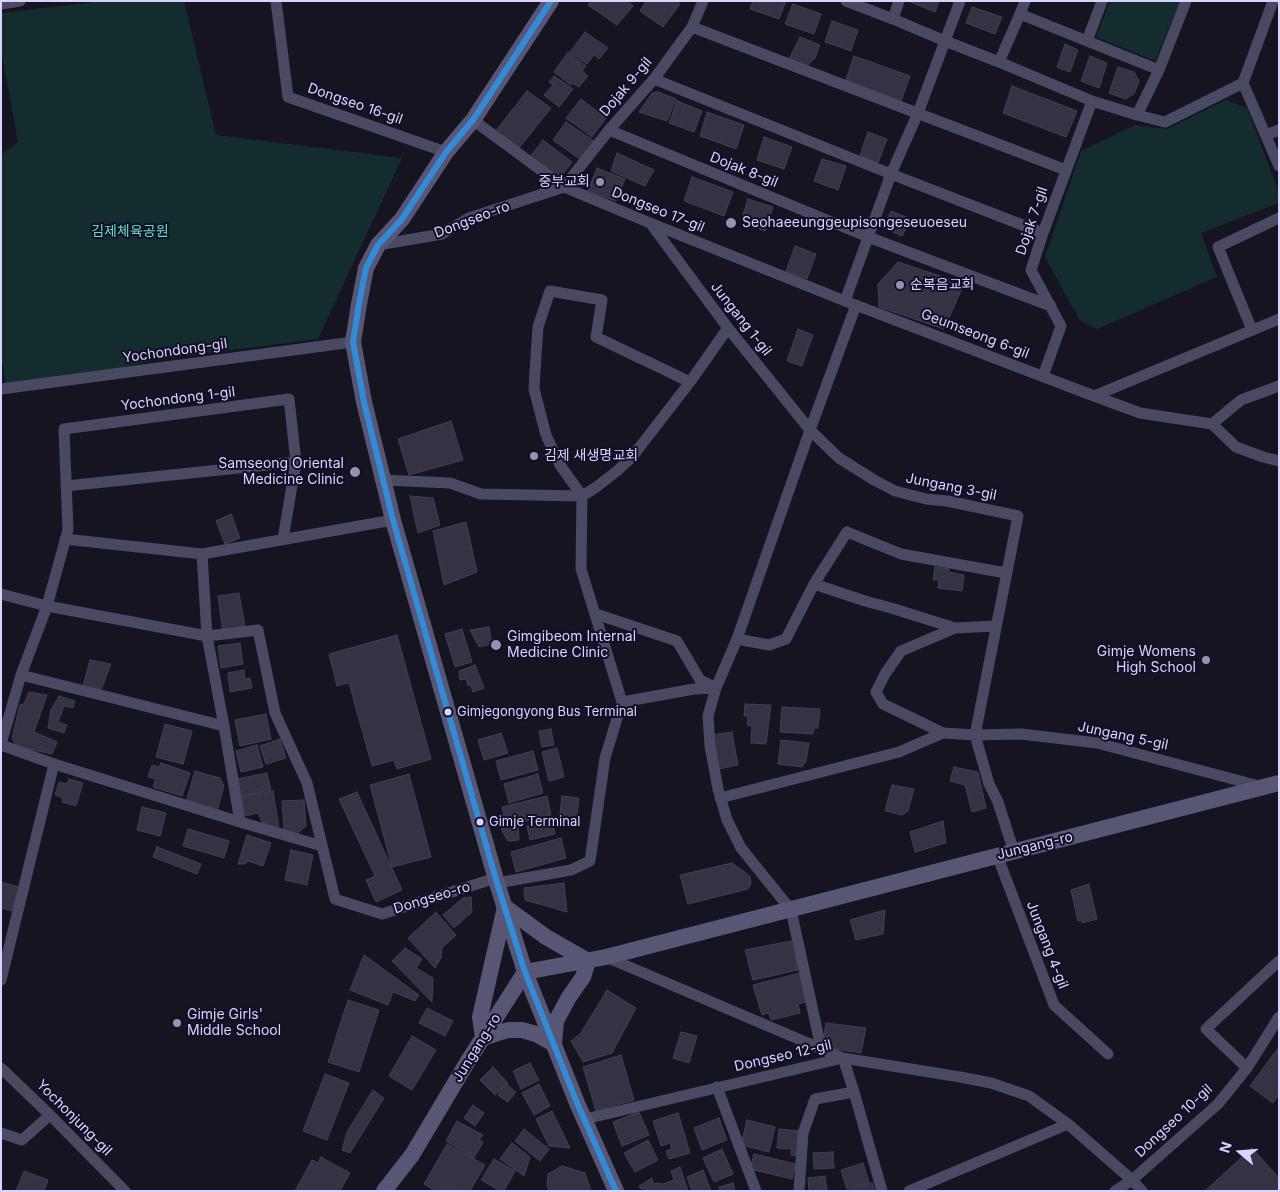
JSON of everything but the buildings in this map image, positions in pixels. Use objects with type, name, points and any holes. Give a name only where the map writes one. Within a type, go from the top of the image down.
[{"type":"street","points":[[1,4],[20,1]]},
{"type":"street","name":"Dongseo 16-gil","points":[[276,1],[288,97],[446,152]]},
{"type":"street","points":[[551,1],[473,120],[446,152],[402,219],[378,245],[366,268],[354,342],[364,402],[392,520],[496,881],[525,972],[616,1191]]},
{"type":"street","name":"Dojak 9-gil","points":[[564,187],[609,130],[654,79],[692,27],[703,1]]},
{"type":"street","points":[[846,1],[1092,101],[1137,116],[1166,122],[1243,82],[1273,1]]},
{"type":"street","points":[[893,19],[899,1]]},
{"type":"street","points":[[822,1048],[791,910],[741,848],[726,820],[710,746],[708,716],[716,688],[737,639],[810,430],[851,303],[868,237],[891,174],[918,113],[960,1]]},
{"type":"street","points":[[999,62],[1025,1]]},
{"type":"street","points":[[1087,41],[1102,1]]},
{"type":"street","points":[[1137,116],[1186,1]]},
{"type":"street","points":[[1020,14],[1158,70]]},
{"type":"street","points":[[692,27],[1066,170]]},
{"type":"street","points":[[654,79],[1043,233]]},
{"type":"street","points":[[1243,82],[1279,166]]},
{"type":"street","name":"Dojak 7-gil","points":[[1043,376],[1061,326],[1031,270],[1092,101]]},
{"type":"street","name":"Dongseo 17-gil","points":[[473,120],[564,187],[851,303]]},
{"type":"street","name":"Dojak 8-gil","points":[[609,130],[868,237],[1051,306]]},
{"type":"street","points":[[1266,135],[1279,130]]},
{"type":"street","name":"Dongseo-ro","points":[[378,245],[442,234],[469,218],[564,187]]},
{"type":"street","points":[[1252,330],[1218,247],[1279,218]]},
{"type":"street","name":"Jungang 1-gil","points":[[650,223],[728,328],[810,430]]},
{"type":"street","points":[[496,881],[571,870],[590,861],[605,758],[622,702],[581,569],[582,496],[560,465],[546,435],[534,389],[538,327],[550,291],[602,300],[596,337],[690,382]]},
{"type":"street","name":"Geumseong 6-gil","points":[[851,303],[1140,413],[1212,424]]},
{"type":"street","points":[[1094,396],[1279,319]]},
{"type":"street","points":[[383,480],[450,483],[481,494],[582,496],[632,457],[690,382],[728,328]]},
{"type":"street","name":"Yochondong-gil","points":[[1,389],[354,342]]},
{"type":"street","points":[[1279,386],[1241,400],[1212,424],[1236,447],[1279,461]]},
{"type":"street","name":"Yochondong 1-gil","points":[[283,539],[296,462],[289,399],[64,429],[68,530],[47,606],[21,675],[1,744],[54,764],[322,846]]},
{"type":"street","name":"Jungang 3-gil","points":[[810,430],[839,458],[874,480],[896,491],[926,499],[947,501],[1018,516],[975,735],[1014,852]]},
{"type":"street","points":[[66,486],[296,462]]},
{"type":"street","points":[[65,539],[202,554],[392,520]]},
{"type":"street","points":[[737,639],[769,645],[786,640],[814,584],[847,532],[901,554],[1006,573]]},
{"type":"street","points":[[202,554],[208,636],[240,822]]},
{"type":"street","points":[[814,584],[955,628],[996,626]]},
{"type":"street","points":[[1,594],[47,606],[208,636],[258,630],[275,713],[307,783],[322,846]]},
{"type":"street","points":[[596,614],[677,641],[700,680],[716,688]]},
{"type":"street","name":"Jungang 5-gil","points":[[955,628],[901,651],[885,674],[876,692],[884,704],[943,733],[975,735],[1020,734],[1097,743],[1271,785]]},
{"type":"street","points":[[21,675],[224,726]]},
{"type":"street","points":[[622,702],[694,689],[716,688]]},
{"type":"street","name":"Jungang 5-gil","points":[[720,798],[899,752],[943,733]]},
{"type":"street","points":[[1,980],[54,764]]},
{"type":"street","name":"Jungang-ro","points":[[384,1191],[412,1155],[468,1061],[525,972],[606,957],[1271,785]]},
{"type":"street","name":"Dongseo-ro","points":[[322,846],[335,900],[382,914],[496,881]]},
{"type":"street","name":"Jungang 4-gil","points":[[997,855],[1054,1005],[1108,1054]]},
{"type":"street","points":[[505,907],[546,937],[588,961],[583,978],[569,997],[556,1021],[554,1044]]},
{"type":"street","points":[[505,907],[480,1017],[483,1038],[508,1030],[522,1030],[536,1034],[554,1044]]},
{"type":"street","points":[[606,957],[843,1058],[882,1191]]},
{"type":"street","points":[[1246,1068],[1206,1029],[1279,961]]},
{"type":"street","name":"Dongseo 10-gil","points":[[1115,1191],[1132,1180],[1218,1104],[1246,1068],[1279,1017]]},
{"type":"street","name":"Dongseo 12-gil","points":[[585,1119],[843,1058],[960,1077],[1029,1096],[1068,1124],[1142,1191]]},
{"type":"street","name":"Yochonjung-gil","points":[[1,1068],[125,1191]]},
{"type":"street","points":[[717,1087],[756,1191]]},
{"type":"street","points":[[799,1191],[803,1133],[816,1099],[854,1092]]},
{"type":"street","points":[[1,1134],[22,1140],[50,1115]]},
{"type":"street","points":[[909,1191],[1068,1124]]},
{"type":"green space","name":"김제체육공원","points":[[102,1],[184,1],[216,135],[402,158],[318,339],[154,360],[68,381],[6,387],[1,356],[1,155],[18,142],[1,50],[1,13]]},
{"type":"green space","points":[[1110,1],[1180,1],[1155,61],[1096,37]]},
{"type":"green space","points":[[1226,100],[1247,108],[1279,192],[1279,203],[1201,233],[1217,277],[1097,329],[1080,321],[1045,257],[1081,151],[1135,125],[1167,129]]},
{"type":"transit line","points":[[551,1],[473,120],[446,152],[402,219],[378,245],[366,268],[353,342],[364,402],[393,520],[497,883],[525,972],[577,1103],[616,1191]]},
{"type":"place","name":"중부교회","points":[[600,182]]},
{"type":"place","name":"Seohaeeunggeupisongeseuoeseu","points":[[731,223]]},
{"type":"place","name":"순복음교회","points":[[900,285]]},
{"type":"place","name":"김제 새생명교회","points":[[534,456]]},
{"type":"place","name":"Samseong Oriental Medicine Clinic","points":[[355,472]]},
{"type":"place","name":"Gimgibeom Internal Medicine Clinic","points":[[496,645]]},
{"type":"place","name":"Gimje Womens High School","points":[[1206,660]]},
{"type":"place","name":"Gimjegongyong Bus Terminal","points":[[448,712]]},
{"type":"place","name":"Gimje Terminal","points":[[480,822]]},
{"type":"place","name":"Gimje Girls' Middle School","points":[[177,1023]]}]
